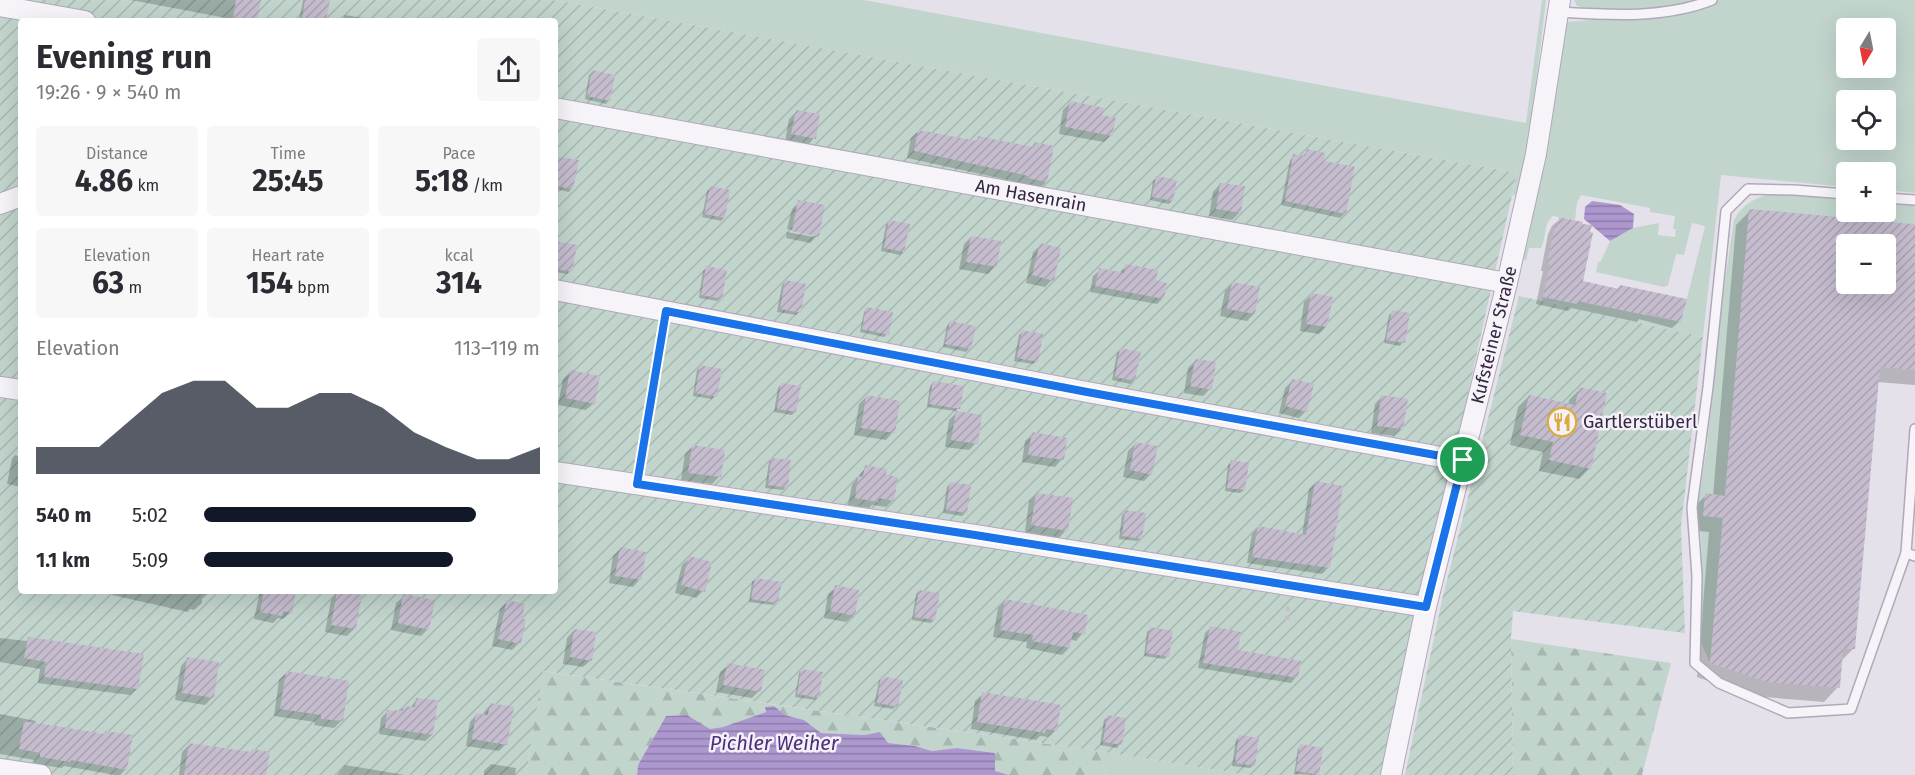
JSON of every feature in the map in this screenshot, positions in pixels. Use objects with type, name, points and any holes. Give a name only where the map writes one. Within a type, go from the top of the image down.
[{"type":"street","points":[[0,6],[68,18]]},
{"type":"street","name":"Kufsteiner Straße","points":[[1391,775],[1426,607],[1507,283],[1536,154],[1559,6]]},
{"type":"street","name":"Am Hasenrain","points":[[558,109],[1507,283]]},
{"type":"street","points":[[0,204],[18,197]]},
{"type":"street","points":[[558,291],[1087,392],[1463,460]]},
{"type":"street","points":[[0,387],[18,390]]},
{"type":"street","points":[[558,472],[1426,607]]},
{"type":"street","points":[[0,769],[41,775]]},
{"type":"lane","points":[[1559,6],[1625,15],[1693,7],[1712,0]]},
{"type":"lane","points":[[1836,193],[1748,189],[1726,211],[1708,387],[1692,507],[1698,576],[1695,663],[1719,683],[1788,714],[1851,709],[1911,555],[1915,429]]},
{"type":"lane","points":[[1896,199],[1915,200]]},
{"type":"lane","points":[[637,484],[666,311]]},
{"type":"green space","points":[[0,0],[553,0],[1517,173],[1383,775],[1248,775],[1098,751],[543,671],[526,775],[0,775]]},
{"type":"green space","points":[[553,0],[864,0],[1526,123],[1542,0],[1546,0],[1531,125],[1517,194],[1512,196],[1517,173]]},
{"type":"green space","points":[[1574,0],[1915,0],[1915,193],[1896,191],[1896,162],[1836,162],[1836,186],[1721,175],[1703,337],[1542,301],[1543,297],[1577,304],[1582,285],[1585,303],[1681,322],[1705,226],[1692,223],[1684,255],[1676,254],[1668,285],[1664,287],[1596,272],[1598,262],[1601,261],[1610,241],[1633,228],[1659,223],[1658,235],[1675,237],[1676,229],[1673,229],[1675,216],[1650,212],[1650,208],[1581,195],[1577,203],[1575,220],[1553,216],[1546,227],[1541,248],[1529,248],[1526,261],[1522,257],[1560,29],[1567,22],[1590,20],[1591,10],[1577,6]]},
{"type":"green space","points":[[1769,194],[1836,198],[1836,217],[1750,210],[1710,663],[1699,638],[1703,619],[1700,590],[1701,538],[1697,511],[1707,446],[1720,315],[1734,220],[1748,203]]},
{"type":"green space","points":[[1896,203],[1915,204],[1915,224],[1891,222],[1896,222]]},
{"type":"green space","points":[[1519,296],[1703,337],[1681,526],[1685,633],[1513,611],[1511,639],[1513,775],[1405,775],[1442,600]]},
{"type":"green space","points":[[1511,639],[1671,663],[1642,775],[1513,775]]},
{"type":"green space","points":[[542,671],[1098,751],[1106,775],[1009,775],[995,771],[995,753],[957,748],[932,751],[915,746],[888,743],[880,732],[864,735],[821,733],[804,720],[785,715],[774,706],[765,707],[766,712],[723,727],[710,729],[687,715],[666,716],[638,765],[637,775],[526,775]]},
{"type":"green space","points":[[1098,751],[1248,775],[1106,775]]},
{"type":"water","points":[[1592,201],[1620,205],[1634,214],[1633,228],[1610,241],[1584,219],[1585,207]]},
{"type":"water","name":"Pichler Weiher","points":[[774,706],[785,715],[804,720],[821,733],[864,735],[880,732],[888,743],[915,746],[932,751],[957,748],[995,753],[995,771],[1009,775],[637,775],[638,765],[666,716],[687,715],[710,729],[723,727],[766,712],[765,707]]},
{"type":"building","points":[[236,0],[261,0],[258,18],[233,18]]},
{"type":"building","points":[[305,0],[330,0],[327,18],[302,18]]},
{"type":"building","points":[[592,70],[615,75],[610,101],[587,96]]},
{"type":"building","points":[[1070,101],[1104,108],[1102,115],[1116,118],[1112,136],[1065,127]]},
{"type":"building","points":[[796,110],[820,114],[816,139],[791,134]]},
{"type":"building","points":[[918,130],[977,141],[978,136],[1033,147],[1034,142],[1054,146],[1047,182],[914,151]]},
{"type":"building","points":[[1307,149],[1325,153],[1324,161],[1355,167],[1346,214],[1285,201],[1293,154],[1305,156]]},
{"type":"building","points":[[558,157],[579,160],[573,189],[558,186]]},
{"type":"building","points":[[1156,176],[1177,180],[1173,201],[1152,197]]},
{"type":"building","points":[[1220,183],[1245,186],[1241,213],[1216,209]]},
{"type":"building","points":[[710,186],[730,190],[725,218],[704,214]]},
{"type":"building","points":[[798,200],[825,205],[819,237],[792,231]]},
{"type":"building","points":[[1749,209],[1836,217],[1836,222],[1915,224],[1915,370],[1880,367],[1855,649],[1843,649],[1840,688],[1767,682],[1710,663],[1723,518],[1703,516],[1705,493],[1725,496]]},
{"type":"building","points":[[1559,217],[1592,225],[1590,232],[1593,233],[1583,281],[1619,289],[1620,285],[1687,299],[1681,322],[1646,312],[1646,315],[1578,301],[1577,304],[1543,297],[1550,264],[1547,263],[1555,225],[1558,225]]},
{"type":"building","points":[[889,220],[910,224],[904,252],[884,248]]},
{"type":"building","points":[[971,236],[1001,241],[997,267],[966,262]]},
{"type":"building","points":[[558,242],[577,245],[572,272],[558,270]]},
{"type":"building","points":[[1040,243],[1061,248],[1054,281],[1032,275]]},
{"type":"building","points":[[1125,264],[1158,270],[1156,280],[1167,283],[1164,299],[1095,286],[1099,268],[1124,273]]},
{"type":"building","points":[[706,266],[727,270],[722,299],[701,295]]},
{"type":"building","points":[[785,280],[806,284],[801,313],[780,309]]},
{"type":"building","points":[[1232,282],[1260,287],[1255,314],[1227,309]]},
{"type":"building","points":[[1311,293],[1333,297],[1327,327],[1306,324]]},
{"type":"building","points":[[866,307],[893,312],[889,335],[862,329]]},
{"type":"building","points":[[1392,310],[1410,313],[1405,343],[1386,340]]},
{"type":"building","points":[[950,321],[976,326],[971,349],[945,344]]},
{"type":"building","points":[[1022,330],[1043,334],[1038,362],[1017,358]]},
{"type":"building","points":[[1120,348],[1141,352],[1135,381],[1115,377]]},
{"type":"building","points":[[1195,359],[1216,362],[1212,390],[1190,386]]},
{"type":"building","points":[[700,365],[722,369],[717,397],[695,393]]},
{"type":"building","points":[[570,370],[600,376],[595,404],[565,398]]},
{"type":"building","points":[[1292,379],[1314,384],[1307,412],[1285,406]]},
{"type":"building","points":[[933,381],[964,386],[960,409],[929,404]]},
{"type":"building","points":[[781,383],[801,386],[796,412],[777,409]]},
{"type":"building","name":"Gartlerstüberl","points":[[1579,387],[1607,393],[1591,469],[1549,460],[1553,442],[1520,435],[1529,395],[1575,405]]},
{"type":"building","points":[[866,395],[900,401],[895,433],[861,428]]},
{"type":"building","points":[[1381,395],[1408,399],[1403,429],[1377,426]]},
{"type":"building","points":[[956,411],[982,415],[978,444],[951,440]]},
{"type":"building","points":[[1032,432],[1067,438],[1064,460],[1028,455]]},
{"type":"building","points":[[1135,442],[1158,446],[1152,475],[1130,470]]},
{"type":"building","points":[[692,445],[725,450],[721,477],[688,473]]},
{"type":"building","points":[[771,458],[791,460],[788,488],[768,485]]},
{"type":"building","points":[[1231,460],[1249,463],[1245,490],[1227,488]]},
{"type":"building","points":[[865,465],[887,469],[886,475],[898,477],[894,501],[878,498],[878,502],[855,498],[858,476],[863,477]]},
{"type":"building","points":[[1315,481],[1343,486],[1330,568],[1252,557],[1258,526],[1306,535]]},
{"type":"building","points":[[950,482],[971,485],[967,513],[946,510]]},
{"type":"building","points":[[1036,493],[1073,498],[1068,531],[1031,525]]},
{"type":"building","points":[[1125,510],[1146,513],[1142,539],[1122,536]]},
{"type":"building","points":[[620,547],[646,552],[642,580],[615,576]]},
{"type":"building","points":[[689,556],[712,562],[705,592],[681,585]]},
{"type":"building","points":[[755,578],[782,582],[778,603],[751,599]]},
{"type":"building","points":[[835,585],[859,590],[855,616],[830,611]]},
{"type":"building","points":[[919,590],[940,593],[935,620],[914,617]]},
{"type":"building","points":[[263,594],[295,594],[292,613],[283,611],[282,616],[260,612]]},
{"type":"building","points":[[336,594],[362,595],[356,629],[331,625]]},
{"type":"building","points":[[403,594],[435,600],[429,630],[398,623]]},
{"type":"building","points":[[1005,599],[1088,615],[1085,634],[1073,632],[1070,648],[1032,641],[1033,635],[1000,630]]},
{"type":"building","points":[[507,600],[525,604],[522,618],[526,620],[521,644],[498,639]]},
{"type":"building","points":[[1210,626],[1241,632],[1238,650],[1301,661],[1298,678],[1203,663]]},
{"type":"building","points":[[1150,627],[1173,631],[1169,657],[1146,653]]},
{"type":"building","points":[[574,629],[596,632],[592,661],[570,657]]},
{"type":"building","points":[[28,637],[144,654],[138,689],[44,677],[46,662],[24,658]]},
{"type":"building","points":[[187,657],[219,662],[214,698],[182,693]]},
{"type":"building","points":[[727,663],[765,670],[761,692],[723,685]]},
{"type":"building","points":[[801,669],[823,672],[819,698],[797,694]]},
{"type":"building","points":[[286,671],[349,681],[343,721],[321,719],[321,715],[280,709]]},
{"type":"building","points":[[881,676],[903,680],[898,707],[877,703]]},
{"type":"building","points":[[982,692],[1061,705],[1057,731],[1046,729],[1045,733],[977,722]]},
{"type":"building","points":[[416,698],[438,700],[433,735],[385,728],[387,710],[403,711],[403,706],[415,707]]},
{"type":"building","points":[[490,703],[514,707],[507,745],[472,739],[476,713],[488,715]]},
{"type":"building","points":[[1107,715],[1126,718],[1122,745],[1103,742]]},
{"type":"building","points":[[24,721],[105,734],[105,731],[133,735],[127,770],[40,757],[40,753],[19,749]]},
{"type":"building","points":[[1239,735],[1259,738],[1255,766],[1235,763]]},
{"type":"building","points":[[189,743],[251,752],[252,749],[270,752],[266,775],[184,775]]},
{"type":"building","points":[[1300,744],[1323,748],[1319,775],[1296,771]]},
{"type":"place","name":"Gartlerstüberl","points":[[1562,422]]},
{"type":"route","points":[[666,311],[921,361],[1463,460],[1426,607],[637,484],[666,311]]}]
